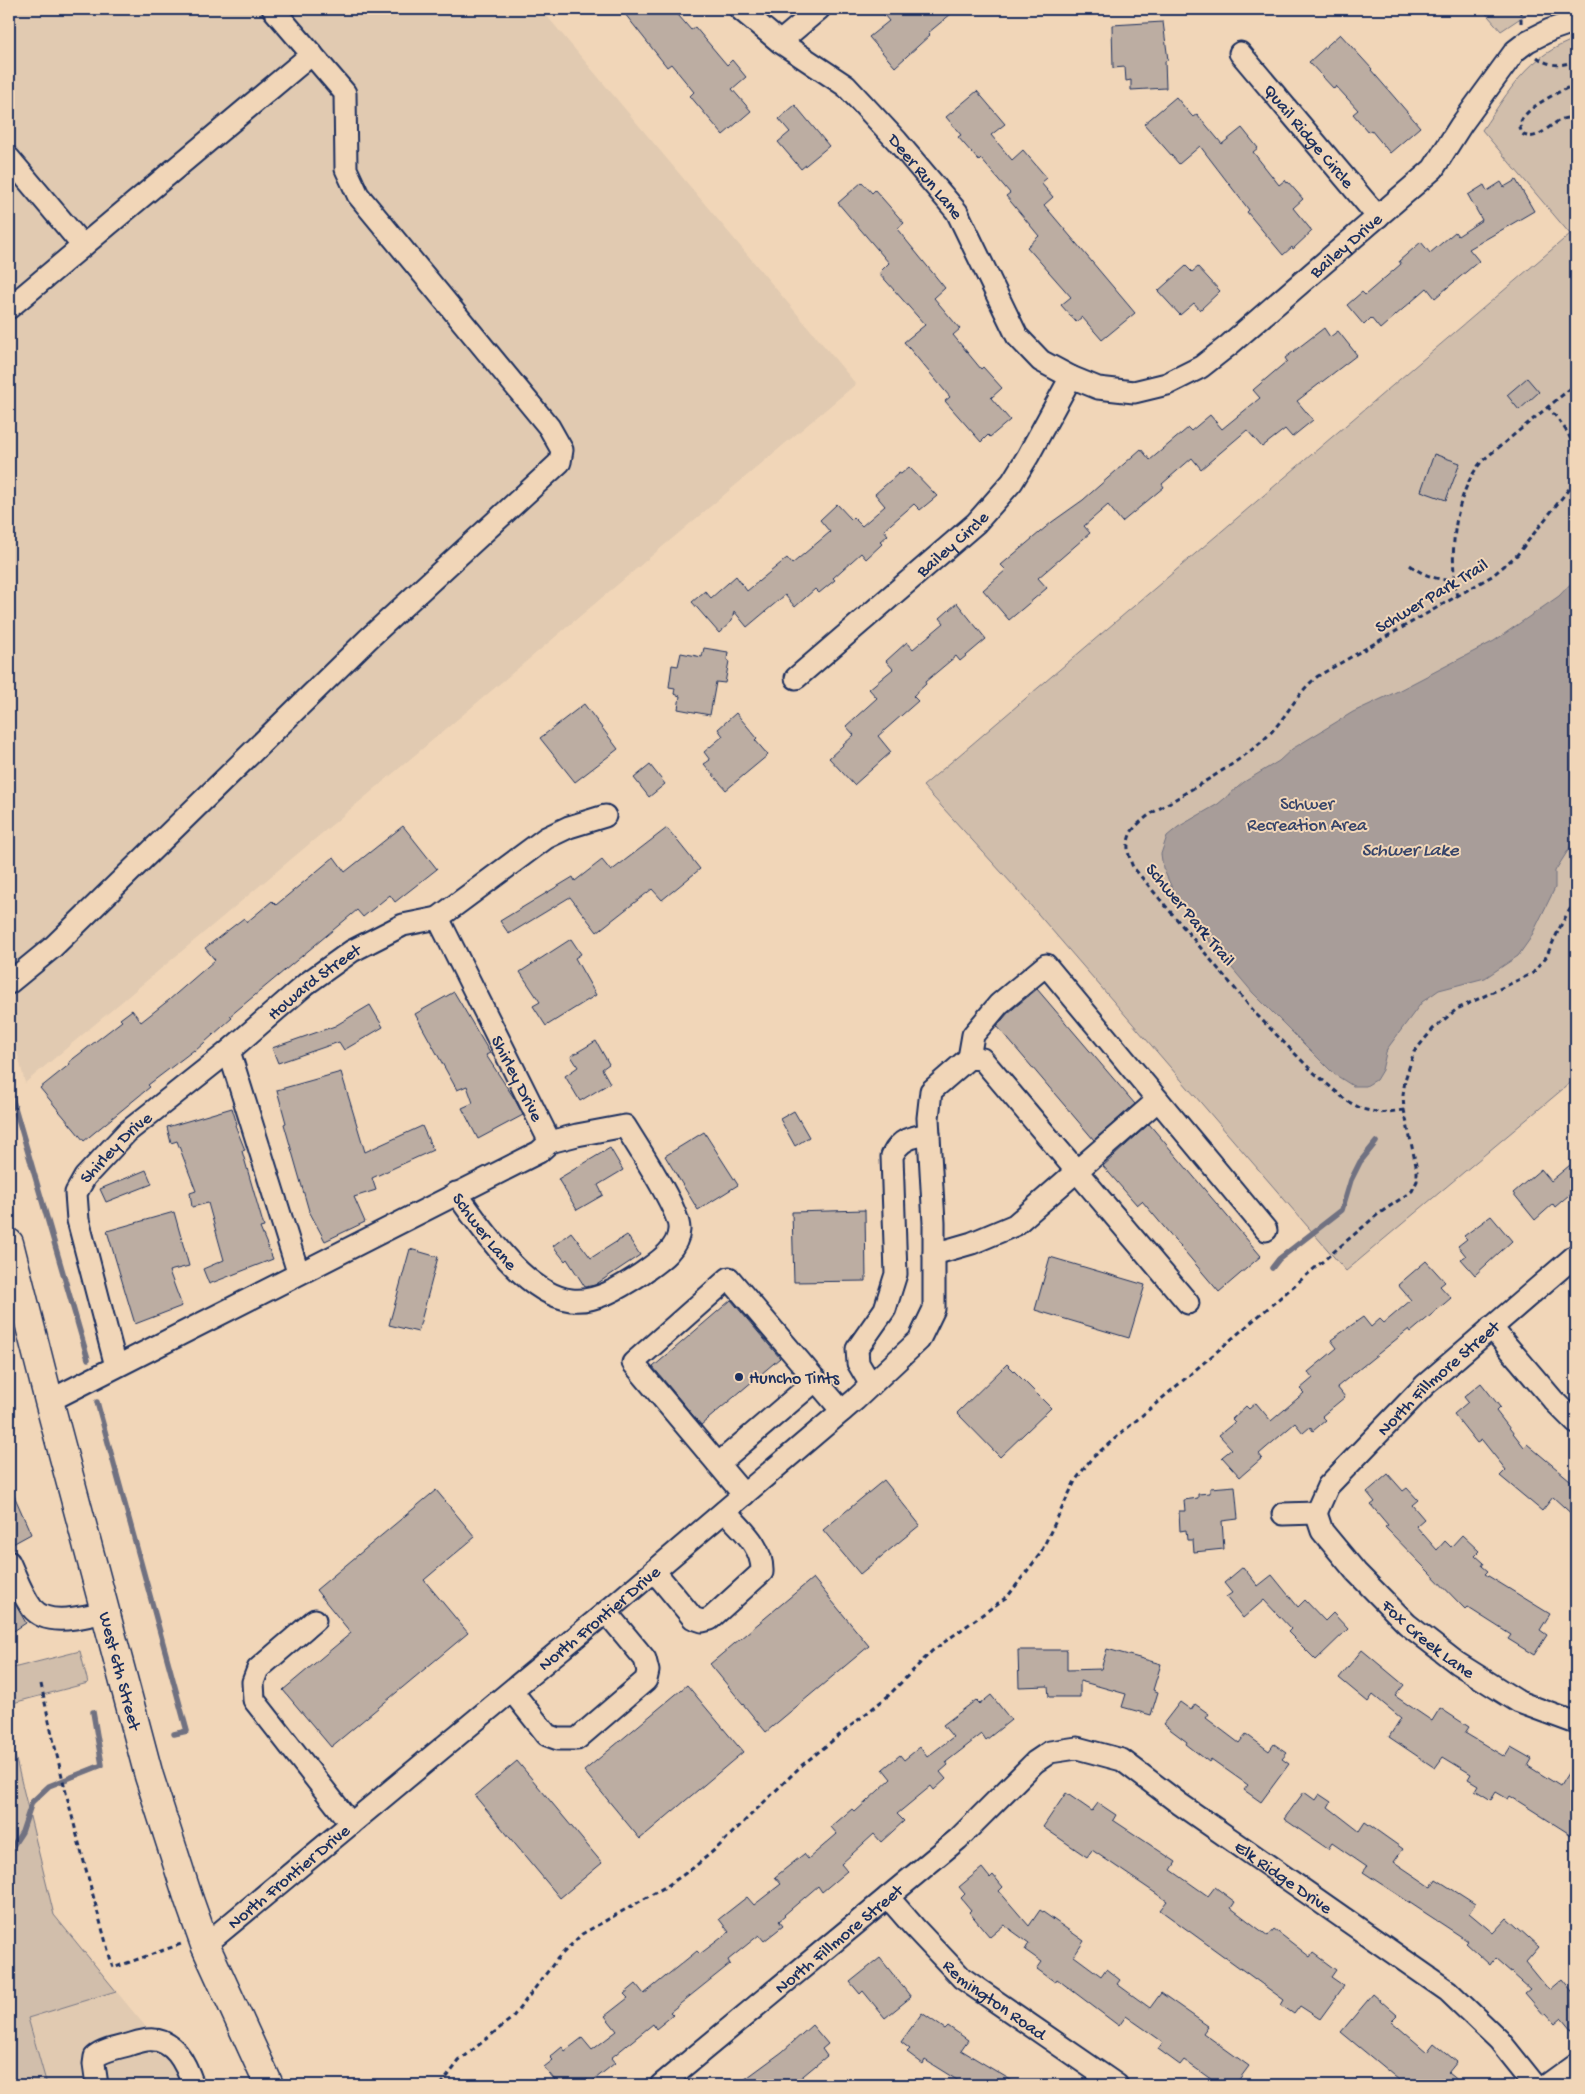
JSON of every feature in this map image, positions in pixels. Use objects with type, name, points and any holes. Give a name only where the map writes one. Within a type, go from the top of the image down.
[{"type":"main road","name":"West 6th Street","points":[[9,1243],[149,1776],[204,1941],[270,2085]]},
{"type":"street","points":[[9,983],[53,947],[368,639],[560,462],[562,450],[549,426],[358,196],[346,169],[345,93],[273,9]]},
{"type":"street","name":"Deer Run Lane","points":[[740,9],[780,42],[846,86],[897,141],[957,212],[1017,336],[1041,361],[1071,377]]},
{"type":"street","points":[[780,42],[819,9]]},
{"type":"street","name":"Bailey Drive","points":[[1071,377],[1098,388],[1134,392],[1167,384],[1201,367],[1378,218],[1433,169],[1461,125],[1515,51],[1528,41],[1550,30],[1576,21]]},
{"type":"street","name":"Quail Ridge Circle","points":[[1240,53],[1378,218]]},
{"type":"street","points":[[9,308],[312,54]]},
{"type":"street","points":[[9,158],[83,246]]},
{"type":"street","name":"Bailey Circle","points":[[796,678],[976,523],[1012,482],[1071,377]]},
{"type":"street","name":"Howard Street","points":[[229,1051],[306,984],[352,951],[403,925],[438,918],[546,838],[569,827],[605,816]]},
{"type":"street","name":"Shirley Drive","points":[[438,918],[550,1142],[539,1152],[456,1193]]},
{"type":"street","points":[[1188,1304],[982,1059],[969,1058],[973,1035],[999,1004],[1046,965],[1266,1230]]},
{"type":"street","points":[[229,1051],[298,1272]]},
{"type":"street","name":"Shirley Drive","points":[[116,1366],[78,1220],[76,1193],[84,1177],[127,1132],[229,1051]]},
{"type":"street","name":"North Frontier Drive","points":[[204,1941],[351,1824],[606,1612],[842,1411],[919,1340],[934,1309],[934,1223],[928,1118],[931,1091],[969,1058]]},
{"type":"street","points":[[934,1254],[972,1244],[1015,1225],[1158,1100]]},
{"type":"street","name":"Schwer Lane","points":[[49,1401],[298,1272],[456,1193],[499,1251],[523,1274],[552,1294],[571,1300],[597,1297],[625,1285],[654,1265],[676,1245],[680,1228],[665,1192],[625,1126],[550,1142]]},
{"type":"street","points":[[871,1385],[858,1363],[857,1349],[885,1309],[896,1274],[892,1156],[896,1146],[906,1138],[929,1134]]},
{"type":"street","name":"North Fillmore Street","points":[[1316,1513],[1328,1486],[1425,1384],[1576,1255]]},
{"type":"street","points":[[744,1495],[633,1363],[729,1278],[842,1411]]},
{"type":"street","points":[[1491,1327],[1554,1401],[1576,1423]]},
{"type":"street","points":[[718,1464],[816,1380]]},
{"type":"street","points":[[654,1571],[693,1618],[702,1621],[710,1619],[762,1572],[762,1562],[758,1550],[725,1510]]},
{"type":"street","points":[[1283,1514],[1316,1513]]},
{"type":"street","name":"Fox Creek Lane","points":[[1316,1513],[1322,1531],[1356,1572],[1407,1624],[1457,1664],[1519,1702],[1576,1723]]},
{"type":"street","points":[[9,1562],[32,1608],[42,1616],[58,1620],[106,1612]]},
{"type":"street","points":[[512,1691],[547,1735],[558,1739],[577,1739],[646,1680],[648,1671],[646,1659],[606,1612]]},
{"type":"street","points":[[315,1620],[258,1669],[253,1682],[254,1700],[351,1824]]},
{"type":"street","name":"Elk Ridge Drive","points":[[1010,1787],[1035,1762],[1050,1752],[1077,1748],[1122,1760],[1180,1804],[1448,1991],[1499,2040],[1535,2085]]},
{"type":"street","name":"North Fillmore Street","points":[[661,2085],[958,1839],[1010,1787]]},
{"type":"street","name":"Remington Road","points":[[888,1897],[962,1978],[1117,2085]]},
{"type":"street","points":[[97,2085],[94,2064],[96,2057],[111,2050],[149,2040],[168,2044],[175,2049],[188,2070],[193,2085]]},
{"type":"street","points":[[1547,2085],[1576,2064]]},
{"type":"path","points":[[1528,41],[1536,56],[1544,63],[1556,66],[1576,61]]},
{"type":"path","points":[[1576,84],[1537,105],[1524,115],[1520,125],[1522,134],[1527,137],[1536,136],[1561,118],[1571,117],[1576,120]]},
{"type":"path","points":[[1457,597],[1452,547],[1455,527],[1472,472],[1482,461],[1547,406],[1576,384]]},
{"type":"path","points":[[1547,406],[1562,424],[1573,442],[1576,455]]},
{"type":"path","name":"Schwer Park Trail","points":[[1404,1110],[1380,1112],[1362,1109],[1348,1101],[1312,1071],[1257,1015],[1149,887],[1133,867],[1128,856],[1128,844],[1131,834],[1146,818],[1218,773],[1261,742],[1283,720],[1302,690],[1318,676],[1457,597],[1505,566],[1521,550],[1576,480]]},
{"type":"path","points":[[1410,565],[1422,574],[1454,581]]},
{"type":"path","points":[[441,2085],[459,2061],[512,2018],[558,1958],[582,1934],[667,1886],[693,1868],[735,1831],[801,1766],[888,1696],[932,1651],[1008,1596],[1040,1554],[1075,1481],[1092,1459],[1365,1225],[1412,1191],[1417,1181],[1417,1170],[1404,1110],[1403,1095],[1414,1052],[1422,1040],[1457,1009],[1533,973],[1546,957],[1576,899]]},
{"type":"path","points":[[41,1684],[54,1748],[114,1968],[204,1941]]},
{"type":"shaded area","points":[[9,9],[541,9],[856,384],[25,1083],[9,1020]]},
{"type":"shaded area","points":[[116,1991],[194,2085],[47,2085],[28,2018]]},
{"type":"green space","points":[[1482,9],[1534,9],[1501,31]]},
{"type":"green space","name":"Schwer Recreation Area","points":[[1576,39],[1576,1078],[1346,1271],[1013,885],[923,786],[1570,234],[1482,130],[1511,88],[1533,64],[1545,54]]},
{"type":"green space","points":[[80,1651],[88,1683],[9,1704],[9,1669]]},
{"type":"green space","points":[[9,1731],[54,1915],[116,1991],[28,2018],[47,2085],[9,2085]]},
{"type":"water","name":"Schwer Lake","points":[[1576,578],[1576,838],[1555,871],[1555,888],[1530,939],[1518,956],[1485,978],[1439,990],[1422,1002],[1387,1049],[1382,1070],[1376,1080],[1366,1086],[1353,1086],[1334,1074],[1253,993],[1204,935],[1176,897],[1163,868],[1161,854],[1167,836],[1178,827],[1218,804],[1244,782],[1279,761],[1292,749],[1353,712],[1494,641],[1559,596]]},
{"type":"building","points":[[621,9],[673,9],[691,30],[695,27],[727,65],[732,60],[746,77],[732,89],[751,111],[723,135],[690,96],[694,92],[671,64],[667,67]]},
{"type":"building","points":[[879,9],[957,9],[928,33],[930,35],[895,67],[869,37],[889,21]]},
{"type":"building","points":[[1163,22],[1168,60],[1165,61],[1166,88],[1131,90],[1131,80],[1126,81],[1125,67],[1113,68],[1112,25]]},
{"type":"building","points":[[1340,34],[1420,127],[1390,153],[1371,130],[1368,132],[1353,114],[1358,110],[1336,86],[1334,89],[1309,62]]},
{"type":"building","points":[[977,91],[1005,124],[991,135],[1012,160],[1023,150],[1047,178],[1041,183],[1053,197],[1044,205],[1135,313],[1102,340],[1082,317],[1076,322],[1061,305],[1071,297],[1027,247],[1039,236],[1006,196],[1010,193],[981,159],[979,161],[958,137],[961,135],[946,117]]},
{"type":"building","points":[[1176,97],[1193,117],[1197,114],[1222,144],[1242,128],[1258,148],[1253,152],[1279,185],[1285,180],[1303,199],[1293,208],[1312,231],[1293,249],[1292,247],[1283,255],[1247,212],[1249,210],[1200,146],[1179,164],[1144,124]]},
{"type":"building","points":[[795,105],[829,146],[801,169],[778,142],[790,132],[779,119]]},
{"type":"building","points":[[1516,180],[1534,211],[1469,249],[1479,261],[1435,298],[1427,288],[1380,329],[1371,318],[1364,325],[1347,305],[1362,292],[1365,295],[1401,264],[1399,261],[1421,242],[1430,253],[1455,232],[1458,236],[1482,220],[1468,195],[1484,185],[1487,191],[1501,182],[1504,187]]},
{"type":"building","points":[[862,182],[872,193],[875,190],[904,223],[897,229],[945,288],[934,298],[960,329],[953,335],[981,369],[983,367],[1002,388],[991,398],[1010,420],[981,442],[945,401],[950,397],[904,342],[925,325],[879,273],[889,263],[838,203]]},
{"type":"building","points":[[1186,266],[1192,272],[1198,267],[1220,291],[1200,310],[1194,303],[1180,315],[1158,291]]},
{"type":"building","points":[[1324,328],[1330,337],[1338,331],[1357,355],[1297,401],[1313,420],[1292,437],[1285,429],[1262,447],[1247,430],[1201,469],[1192,458],[1162,484],[1164,487],[1122,522],[1108,505],[1084,526],[1090,533],[1038,578],[1047,588],[1009,620],[983,590],[1006,570],[1001,565],[1052,522],[1083,500],[1141,449],[1150,460],[1188,428],[1191,431],[1210,415],[1222,429],[1260,398],[1253,390],[1287,361],[1285,358]]},
{"type":"building","points":[[1527,378],[1539,392],[1519,410],[1507,395]]},
{"type":"building","points":[[1434,454],[1460,463],[1446,500],[1421,491]]},
{"type":"building","points":[[909,467],[937,496],[920,510],[914,504],[884,530],[888,535],[880,542],[882,544],[866,559],[861,553],[833,578],[835,580],[819,593],[815,589],[795,607],[785,595],[747,627],[734,611],[732,621],[719,633],[692,602],[705,591],[711,598],[736,576],[747,591],[787,558],[792,564],[830,532],[820,520],[837,504],[851,519],[853,517],[862,526],[885,506],[875,494],[899,473],[901,474]]},
{"type":"building","points":[[957,603],[986,639],[960,661],[956,656],[925,682],[926,684],[913,696],[918,701],[878,736],[891,752],[854,785],[829,758],[854,735],[846,726],[877,698],[869,689],[893,669],[886,661],[907,642],[913,649],[944,623],[940,618]]},
{"type":"building","points":[[704,648],[728,652],[727,660],[729,661],[725,683],[716,682],[710,715],[678,709],[680,696],[674,694],[675,688],[669,687],[672,665],[678,666],[681,653],[702,657]]},
{"type":"building","points":[[584,704],[618,749],[575,782],[540,738]]},
{"type":"building","points":[[736,713],[757,738],[755,740],[768,755],[726,790],[704,764],[710,760],[704,752],[723,736],[718,729]]},
{"type":"building","points":[[650,765],[665,784],[649,797],[634,778]]},
{"type":"building","points":[[403,826],[437,869],[395,902],[390,895],[363,917],[357,910],[230,1016],[232,1018],[195,1051],[148,1085],[150,1087],[84,1141],[40,1088],[70,1064],[69,1062],[122,1021],[120,1019],[132,1010],[141,1022],[169,1000],[215,960],[205,948],[244,918],[247,922],[272,901],[276,905],[334,857],[345,872]]},
{"type":"building","points":[[667,828],[700,869],[662,900],[652,889],[597,932],[570,897],[509,934],[500,921],[573,877],[575,881],[602,860],[611,871]]},
{"type":"building","points":[[571,939],[581,954],[575,958],[596,995],[546,1026],[533,1006],[540,1002],[520,972]]},
{"type":"building","points":[[1037,989],[1135,1104],[1094,1140],[997,1026],[1008,1013]]},
{"type":"building","points":[[454,992],[490,1053],[486,1055],[523,1115],[478,1139],[462,1108],[473,1103],[467,1086],[457,1090],[415,1014]]},
{"type":"building","points":[[370,1005],[383,1027],[344,1050],[339,1042],[278,1063],[272,1048],[335,1026]]},
{"type":"building","points":[[596,1041],[609,1064],[602,1069],[610,1083],[580,1101],[565,1076],[578,1067],[571,1056]]},
{"type":"building","points":[[341,1072],[365,1152],[422,1126],[433,1150],[372,1178],[376,1190],[354,1197],[365,1222],[325,1241],[309,1211],[284,1124],[286,1123],[277,1090]]},
{"type":"building","points":[[232,1108],[237,1124],[235,1125],[245,1150],[242,1151],[264,1227],[260,1228],[273,1259],[209,1284],[203,1269],[224,1260],[208,1203],[192,1207],[190,1193],[196,1191],[177,1141],[171,1143],[167,1127]]},
{"type":"building","points":[[794,1111],[809,1137],[795,1146],[780,1119]]},
{"type":"building","points":[[1149,1124],[1261,1256],[1219,1292],[1142,1201],[1137,1205],[1103,1166]]},
{"type":"building","points":[[704,1132],[738,1185],[698,1210],[665,1156]]},
{"type":"building","points":[[610,1148],[623,1170],[598,1185],[603,1195],[577,1210],[558,1179]]},
{"type":"building","points":[[1576,1160],[1576,1189],[1555,1207],[1553,1204],[1535,1220],[1513,1193],[1541,1169],[1551,1181]]},
{"type":"building","points":[[146,1170],[152,1184],[106,1202],[100,1189]]},
{"type":"building","points":[[865,1210],[866,1281],[794,1282],[792,1212]]},
{"type":"building","points":[[174,1212],[189,1266],[169,1271],[182,1306],[135,1324],[107,1231]]},
{"type":"building","points":[[1491,1216],[1512,1241],[1475,1275],[1461,1259],[1466,1256],[1458,1246],[1467,1239],[1464,1236]]},
{"type":"building","points":[[571,1232],[591,1258],[627,1235],[640,1255],[595,1285],[585,1287],[567,1259],[565,1261],[553,1246]]},
{"type":"building","points":[[410,1249],[438,1257],[418,1332],[389,1325]]},
{"type":"building","points":[[1050,1257],[1145,1285],[1129,1338],[1035,1310]]},
{"type":"building","points":[[1426,1261],[1445,1282],[1440,1286],[1451,1298],[1411,1332],[1409,1329],[1337,1387],[1345,1397],[1322,1416],[1326,1420],[1313,1431],[1310,1427],[1303,1433],[1295,1423],[1259,1454],[1262,1458],[1240,1477],[1222,1457],[1232,1449],[1219,1435],[1235,1422],[1232,1419],[1246,1406],[1249,1409],[1256,1403],[1271,1421],[1304,1393],[1300,1389],[1313,1378],[1308,1372],[1337,1348],[1331,1340],[1363,1317],[1371,1327],[1380,1319],[1384,1323],[1411,1300],[1398,1285]]},
{"type":"building","points":[[731,1300],[780,1358],[701,1425],[653,1367]]},
{"type":"building","points":[[1007,1364],[1051,1408],[1000,1457],[957,1413]]},
{"type":"building","points":[[1481,1383],[1500,1407],[1496,1411],[1524,1447],[1527,1444],[1576,1485],[1576,1518],[1553,1497],[1542,1511],[1500,1476],[1506,1470],[1482,1440],[1477,1443],[1454,1414],[1468,1402],[1464,1397]]},
{"type":"building","points":[[1388,1474],[1403,1491],[1407,1488],[1418,1500],[1412,1505],[1424,1519],[1416,1526],[1437,1550],[1445,1541],[1451,1547],[1462,1535],[1479,1551],[1475,1555],[1484,1563],[1482,1566],[1488,1571],[1485,1574],[1550,1614],[1540,1630],[1547,1635],[1534,1655],[1508,1639],[1511,1635],[1467,1607],[1465,1609],[1385,1527],[1388,1525],[1371,1505],[1375,1502],[1367,1492]]},
{"type":"building","points":[[884,1480],[920,1525],[860,1574],[823,1530]]},
{"type":"building","points":[[9,1484],[31,1534],[9,1546]]},
{"type":"building","points":[[1235,1486],[1238,1519],[1222,1521],[1224,1549],[1194,1552],[1193,1540],[1187,1540],[1186,1530],[1180,1531],[1179,1511],[1185,1511],[1184,1500],[1198,1498],[1198,1494],[1210,1493],[1210,1488]]},
{"type":"building","points":[[436,1490],[475,1537],[424,1580],[468,1633],[331,1747],[283,1690],[351,1633],[316,1590]]},
{"type":"building","points":[[1243,1567],[1258,1586],[1272,1575],[1298,1607],[1305,1600],[1325,1621],[1333,1613],[1348,1629],[1316,1660],[1288,1632],[1291,1629],[1264,1600],[1243,1618],[1226,1597],[1232,1593],[1224,1583]]},
{"type":"building","points":[[813,1578],[869,1646],[766,1732],[710,1664]]},
{"type":"building","points":[[9,1593],[26,1623],[9,1634]]},
{"type":"building","points":[[1107,1649],[1161,1664],[1153,1690],[1158,1692],[1151,1715],[1122,1707],[1126,1694],[1080,1681],[1080,1697],[1049,1697],[1048,1686],[1019,1687],[1018,1650],[1067,1650],[1067,1670],[1101,1669]]},
{"type":"building","points":[[1362,1650],[1404,1685],[1395,1696],[1432,1721],[1440,1708],[1469,1727],[1465,1733],[1505,1757],[1511,1747],[1532,1759],[1528,1766],[1560,1786],[1576,1760],[1576,1838],[1510,1796],[1508,1799],[1496,1792],[1491,1800],[1475,1790],[1478,1785],[1468,1779],[1471,1774],[1443,1757],[1435,1768],[1389,1737],[1401,1718],[1373,1695],[1368,1702],[1339,1678]]},
{"type":"building","points":[[687,1685],[743,1752],[640,1839],[584,1771]]},
{"type":"building","points":[[991,1695],[1011,1720],[986,1740],[982,1734],[946,1762],[948,1765],[940,1772],[946,1779],[934,1790],[931,1786],[897,1814],[904,1821],[881,1842],[874,1834],[841,1864],[847,1871],[822,1892],[818,1886],[784,1915],[779,1921],[783,1926],[764,1941],[759,1935],[728,1960],[730,1964],[670,2012],[673,2015],[656,2029],[653,2024],[611,2058],[615,2063],[590,2083],[587,2079],[580,2085],[559,2085],[544,2067],[553,2060],[550,2057],[562,2047],[565,2051],[582,2038],[592,2050],[617,2031],[605,2016],[628,1998],[624,1994],[636,1984],[644,1994],[697,1951],[700,1954],[729,1932],[719,1919],[747,1897],[754,1905],[781,1884],[775,1877],[804,1854],[808,1859],[837,1834],[831,1827],[852,1809],[855,1812],[891,1779],[883,1769],[900,1755],[904,1760],[920,1747],[927,1757],[953,1737],[943,1725],[976,1700],[980,1704]]},
{"type":"building","points":[[1180,1702],[1191,1710],[1195,1704],[1209,1714],[1206,1718],[1239,1743],[1246,1734],[1269,1751],[1274,1744],[1287,1753],[1282,1759],[1289,1764],[1261,1802],[1244,1790],[1248,1785],[1211,1759],[1209,1762],[1163,1724]]},
{"type":"building","points":[[517,1761],[602,1863],[560,1898],[475,1796]]},
{"type":"building","points":[[1304,1792],[1315,1800],[1319,1794],[1331,1802],[1328,1807],[1359,1831],[1365,1822],[1403,1849],[1394,1862],[1431,1887],[1436,1879],[1475,1904],[1469,1913],[1493,1933],[1507,1918],[1539,1947],[1526,1962],[1549,1990],[1562,1979],[1576,1996],[1576,2035],[1562,2018],[1555,2024],[1546,2014],[1544,2015],[1525,1993],[1530,1989],[1495,1958],[1490,1965],[1466,1943],[1468,1941],[1363,1872],[1367,1867],[1332,1843],[1328,1849],[1284,1819]]},
{"type":"building","points":[[1066,1793],[1092,1811],[1098,1803],[1116,1815],[1113,1820],[1176,1862],[1171,1870],[1208,1896],[1215,1887],[1235,1902],[1231,1908],[1268,1936],[1274,1929],[1310,1957],[1313,1953],[1336,1970],[1331,1977],[1344,1986],[1320,2019],[1300,2006],[1294,2014],[1281,2005],[1284,2000],[1160,1910],[1167,1901],[1092,1850],[1087,1857],[1043,1827]]},
{"type":"building","points":[[982,1868],[990,1878],[993,1875],[1003,1887],[999,1891],[1029,1926],[1040,1910],[1084,1941],[1074,1956],[1101,1976],[1106,1969],[1120,1980],[1117,1984],[1150,2008],[1161,1993],[1208,2026],[1203,2033],[1249,2066],[1235,2085],[1219,2085],[1184,2060],[1180,2065],[1158,2049],[1163,2042],[1126,2016],[1119,2026],[1057,1979],[1055,1982],[1037,1969],[1042,1962],[1025,1950],[1029,1943],[1004,1925],[990,1937],[969,1912],[971,1910],[961,1898],[965,1894],[959,1887]]},
{"type":"building","points":[[880,1958],[911,1997],[885,2018],[863,1991],[860,1994],[850,1982]]},
{"type":"building","points":[[1373,1994],[1397,2015],[1391,2021],[1427,2052],[1434,2043],[1457,2062],[1448,2073],[1463,2085],[1405,2085],[1341,2032]]},
{"type":"building","points":[[922,2013],[945,2029],[948,2026],[968,2040],[961,2050],[1019,2085],[965,2085],[925,2060],[923,2064],[907,2052],[910,2049],[901,2042]]},
{"type":"building","points":[[812,2025],[828,2044],[822,2049],[827,2056],[792,2085],[737,2085],[782,2052]]},
{"type":"waterway","points":[[9,1087],[88,1359]]},
{"type":"waterway","points":[[1272,1268],[1279,1259],[1342,1210],[1351,1180],[1360,1162],[1376,1142]]},
{"type":"waterway","points":[[97,1402],[187,1731],[174,1734]]},
{"type":"waterway","points":[[9,1852],[22,1832],[32,1802],[49,1786],[102,1765],[93,1712]]},
{"type":"place","name":"Huncho Tints","points":[[739,1377]]}]
